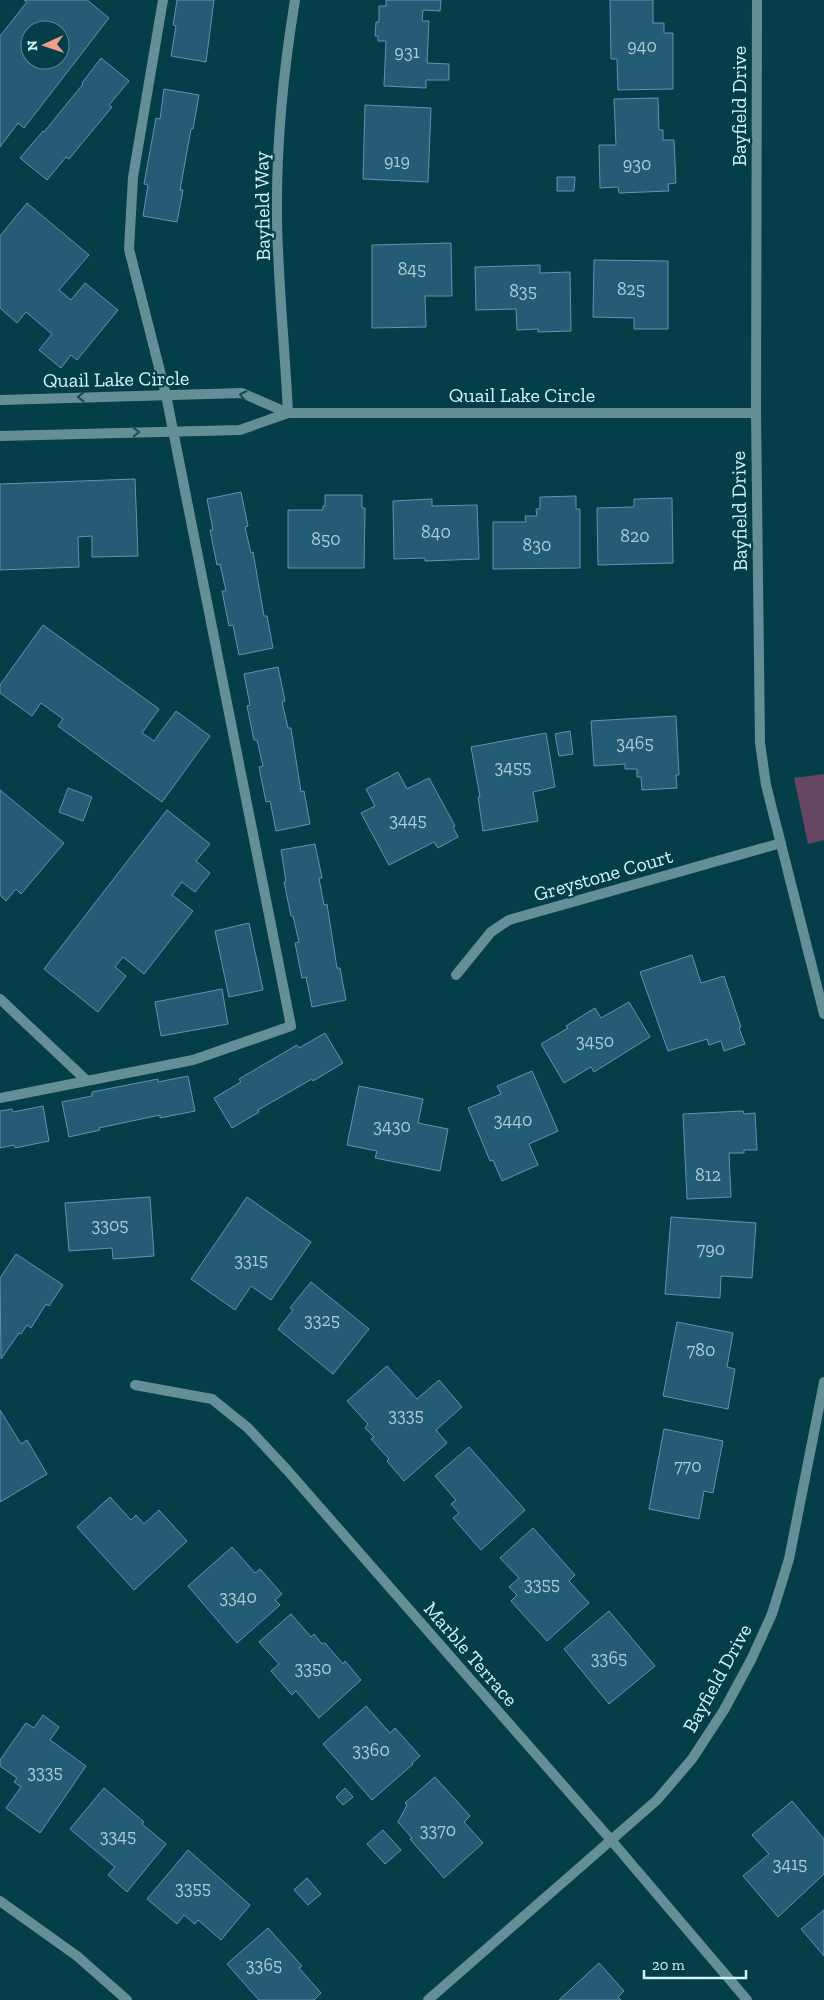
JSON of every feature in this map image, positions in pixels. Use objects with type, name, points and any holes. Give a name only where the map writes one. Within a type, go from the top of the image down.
[{"type":"street","points":[[0,1098],[193,1060],[291,1026],[166,396],[130,249],[132,177],[163,0]]},
{"type":"street","name":"Bayfield Way","points":[[288,413],[277,220],[279,128],[285,70],[296,0]]},
{"type":"street","name":"Bayfield Drive","points":[[757,0],[756,413],[760,743],[766,785],[824,1014]]},
{"type":"street","name":"Quail Lake Circle","points":[[0,400],[242,393],[288,413]]},
{"type":"street","name":"Quail Lake Circle","points":[[0,436],[240,430],[288,413],[756,413]]},
{"type":"street","name":"Greystone Court","points":[[456,974],[492,932],[509,920],[781,843]]},
{"type":"street","points":[[0,999],[86,1080]]},
{"type":"street","name":"Bayfield Drive","points":[[428,2000],[657,1800],[692,1759],[724,1710],[751,1660],[772,1614],[788,1559],[824,1382]]},
{"type":"street","name":"Marble Terrace","points":[[135,1384],[212,1399],[248,1428],[611,1840],[747,2000]]},
{"type":"street","points":[[0,1901],[77,1956],[127,2000]]},
{"type":"shaded area","points":[[824,774],[824,840],[808,844],[794,778]]},
{"type":"building","points":[[24,0],[87,0],[109,18],[70,68],[70,20],[20,20],[20,70],[69,70],[24,128],[18,123],[0,147],[0,36],[27,2]]},
{"type":"building","points":[[177,0],[214,0],[206,62],[171,56],[176,26],[173,25]]},
{"type":"building","points":[[386,0],[441,0],[440,11],[423,10],[422,21],[429,21],[427,63],[449,64],[449,80],[426,80],[426,88],[384,86],[386,41],[378,41],[378,36],[375,36],[376,22],[379,22],[379,6],[386,6]]},
{"type":"building","points":[[610,0],[653,0],[653,23],[664,23],[664,33],[673,33],[673,89],[618,90],[617,59],[611,59]]},
{"type":"building","points":[[101,58],[129,81],[109,105],[112,107],[69,159],[66,157],[47,180],[20,158],[83,84]]},
{"type":"building","points":[[164,89],[199,95],[180,190],[183,190],[177,222],[143,216],[148,185],[144,184],[156,118],[160,119]]},
{"type":"building","points":[[658,98],[659,130],[663,130],[663,140],[674,140],[676,183],[668,184],[669,191],[619,193],[618,187],[600,188],[599,145],[616,145],[614,99]]},
{"type":"building","points":[[365,105],[431,108],[428,182],[363,179]]},
{"type":"building","points":[[557,177],[575,177],[574,191],[557,191]]},
{"type":"building","points":[[27,203],[89,255],[59,290],[71,300],[85,283],[118,310],[77,360],[71,355],[61,368],[39,350],[52,334],[26,312],[17,323],[0,308],[0,236]]},
{"type":"building","points":[[451,243],[452,296],[425,296],[426,327],[372,328],[372,245]]},
{"type":"building","points":[[594,260],[668,261],[668,329],[634,329],[634,318],[593,317]]},
{"type":"building","points":[[540,265],[540,273],[570,272],[571,331],[538,332],[538,329],[517,330],[516,309],[476,310],[475,267]]},
{"type":"building","points":[[135,479],[138,556],[92,557],[92,536],[78,537],[79,567],[0,570],[0,484]]},
{"type":"building","points":[[241,492],[248,526],[245,527],[251,553],[253,552],[264,616],[267,616],[273,648],[239,655],[233,625],[229,626],[222,591],[226,591],[220,564],[217,565],[210,530],[213,530],[207,499]]},
{"type":"building","points":[[325,495],[362,495],[362,508],[365,508],[364,568],[288,568],[288,510],[323,510]]},
{"type":"building","points":[[576,496],[576,509],[580,509],[580,568],[493,569],[493,522],[526,522],[525,516],[537,516],[536,509],[540,509],[540,497]]},
{"type":"building","points":[[672,498],[673,563],[598,565],[597,508],[634,507],[634,499]]},
{"type":"building","points":[[432,499],[432,506],[477,505],[479,559],[425,561],[425,558],[394,559],[393,501]]},
{"type":"building","points":[[43,625],[159,709],[142,733],[154,741],[176,711],[210,736],[162,802],[58,726],[63,719],[41,703],[32,716],[0,693],[0,685]]},
{"type":"building","points":[[278,667],[285,701],[282,702],[288,728],[291,728],[301,792],[304,791],[310,824],[276,831],[270,801],[266,802],[259,767],[263,766],[257,740],[254,740],[247,706],[250,705],[244,674]]},
{"type":"building","points":[[676,716],[679,775],[676,775],[677,788],[642,790],[641,777],[637,777],[637,769],[625,769],[625,764],[594,766],[591,721]]},
{"type":"building","points":[[570,731],[573,754],[559,756],[555,734]]},
{"type":"building","points":[[546,733],[555,787],[533,792],[538,821],[483,831],[478,797],[480,797],[471,747]]},
{"type":"building","points":[[398,772],[407,789],[429,778],[455,826],[453,827],[458,837],[438,848],[434,842],[389,865],[361,813],[375,806],[366,789]]},
{"type":"building","points":[[68,788],[92,797],[83,821],[59,812]]},
{"type":"building","points":[[0,790],[64,843],[21,894],[16,889],[6,901],[0,895]]},
{"type":"building","points":[[167,810],[210,844],[196,861],[210,873],[195,892],[182,882],[172,895],[193,911],[144,974],[123,957],[115,967],[126,976],[98,1012],[44,969]]},
{"type":"building","points":[[315,844],[322,878],[319,878],[324,905],[327,904],[337,968],[340,968],[346,1000],[312,1007],[306,977],[302,978],[295,943],[299,942],[284,882],[286,881],[281,850]]},
{"type":"building","points":[[249,923],[263,990],[229,997],[215,931]]},
{"type":"building","points":[[692,955],[701,983],[724,976],[745,1044],[724,1051],[721,1041],[709,1045],[707,1039],[668,1051],[640,972]]},
{"type":"building","points":[[222,989],[228,1024],[161,1036],[155,1002]]},
{"type":"building","points":[[629,1002],[650,1037],[594,1072],[591,1067],[564,1083],[541,1044],[568,1028],[566,1026],[595,1008],[601,1018]]},
{"type":"building","points":[[325,1033],[343,1063],[258,1110],[259,1112],[232,1128],[214,1098],[241,1082],[239,1079],[297,1045],[299,1048]]},
{"type":"building","points":[[532,1071],[558,1131],[529,1144],[538,1165],[502,1181],[493,1160],[490,1161],[468,1108],[501,1094],[497,1086]]},
{"type":"building","points":[[188,1076],[195,1111],[160,1118],[160,1115],[99,1128],[100,1130],[69,1137],[62,1102],[92,1096],[92,1092],[158,1079],[158,1082]]},
{"type":"building","points":[[359,1086],[423,1099],[418,1123],[448,1129],[440,1171],[375,1158],[377,1151],[347,1145]]},
{"type":"building","points":[[43,1106],[49,1141],[15,1148],[14,1145],[0,1148],[0,1111],[12,1109],[13,1112]]},
{"type":"building","points":[[743,1111],[744,1114],[755,1113],[757,1150],[744,1150],[744,1153],[729,1153],[731,1197],[687,1199],[683,1114]]},
{"type":"building","points":[[150,1197],[154,1256],[113,1259],[112,1248],[69,1251],[65,1203]]},
{"type":"building","points":[[247,1197],[311,1242],[271,1300],[251,1286],[235,1310],[191,1279]]},
{"type":"building","points":[[671,1217],[756,1223],[752,1278],[721,1276],[720,1298],[665,1294]]},
{"type":"building","points":[[16,1254],[63,1285],[49,1306],[46,1304],[31,1328],[27,1325],[21,1334],[19,1333],[1,1359],[0,1278]]},
{"type":"building","points":[[311,1282],[369,1329],[333,1374],[278,1329],[293,1310],[290,1308]]},
{"type":"building","points":[[677,1322],[733,1333],[727,1367],[735,1369],[728,1409],[663,1396]]},
{"type":"building","points":[[387,1366],[417,1399],[439,1380],[462,1407],[436,1430],[447,1443],[404,1481],[387,1461],[389,1459],[371,1439],[374,1437],[365,1428],[368,1424],[347,1401]]},
{"type":"building","points":[[0,1410],[21,1444],[27,1440],[47,1474],[0,1502]]},
{"type":"building","points":[[664,1429],[723,1441],[713,1493],[704,1491],[699,1519],[649,1509]]},
{"type":"building","points":[[469,1447],[525,1510],[481,1550],[453,1518],[459,1513],[451,1504],[456,1500],[435,1476]]},
{"type":"building","points":[[110,1497],[131,1520],[136,1515],[144,1524],[159,1510],[187,1541],[134,1590],[77,1527]]},
{"type":"building","points":[[533,1528],[575,1575],[569,1581],[589,1603],[547,1641],[511,1601],[517,1595],[509,1587],[519,1578],[500,1558]]},
{"type":"building","points":[[232,1547],[255,1573],[260,1569],[282,1594],[275,1600],[280,1605],[237,1643],[188,1586]]},
{"type":"building","points":[[609,1611],[655,1666],[609,1704],[564,1649]]},
{"type":"building","points":[[291,1614],[311,1637],[314,1634],[322,1644],[325,1643],[343,1664],[345,1661],[361,1680],[319,1718],[296,1691],[292,1695],[271,1671],[279,1664],[259,1642]]},
{"type":"building","points":[[366,1706],[390,1733],[395,1728],[420,1756],[372,1800],[323,1744]]},
{"type":"building","points":[[43,1715],[59,1727],[50,1740],[86,1766],[40,1833],[6,1808],[21,1787],[14,1782],[17,1778],[0,1766],[0,1760],[26,1723],[34,1728]]},
{"type":"building","points":[[435,1777],[470,1816],[464,1822],[483,1843],[444,1878],[410,1839],[412,1838],[398,1822],[407,1805],[405,1803]]},
{"type":"building","points":[[104,1788],[144,1822],[142,1824],[166,1844],[127,1892],[108,1875],[115,1867],[70,1829]]},
{"type":"building","points":[[345,1788],[353,1797],[343,1805],[336,1797]]},
{"type":"building","points":[[792,1801],[824,1839],[824,1874],[778,1917],[743,1876],[769,1854],[752,1835]]},
{"type":"building","points":[[383,1830],[401,1850],[385,1864],[367,1844]]},
{"type":"building","points":[[188,1850],[250,1905],[221,1940],[198,1920],[195,1924],[184,1915],[177,1924],[147,1899]]},
{"type":"building","points":[[307,1878],[321,1894],[308,1905],[294,1890]]},
{"type":"building","points":[[824,1910],[824,1956],[801,1929]]},
{"type":"building","points":[[268,1928],[302,1966],[299,1968],[321,1993],[314,2000],[259,2000],[227,1964]]},
{"type":"building","points":[[599,1963],[624,1991],[618,1997],[621,2000],[559,2000]]}]
